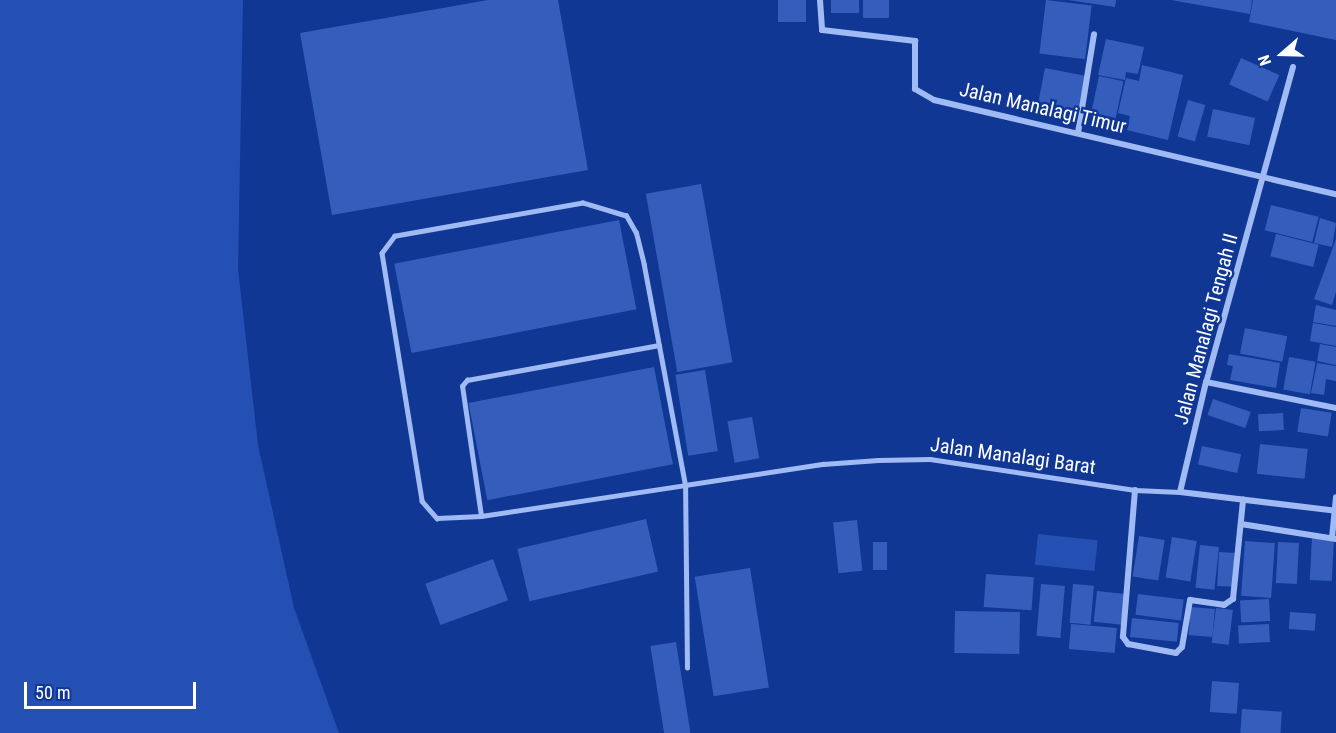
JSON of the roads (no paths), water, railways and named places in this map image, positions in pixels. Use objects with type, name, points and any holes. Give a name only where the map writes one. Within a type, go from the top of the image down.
[{"type":"street","name":"Jalan Manalagi Timur","points":[[820,0],[822,30],[915,40],[917,93],[1078,133],[1266,175],[1336,194]]},
{"type":"street","points":[[1078,133],[1095,34]]},
{"type":"street","name":"Jalan Manalagi Tengah II","points":[[1180,492],[1206,382],[1266,175],[1293,67]]},
{"type":"street","points":[[1206,382],[1336,408]]},
{"type":"street","points":[[1135,490],[1123,637],[1128,644],[1180,652],[1190,600],[1229,603],[1235,591],[1243,500]]},
{"type":"street","name":"Jalan Manalagi Barat","points":[[1180,492],[1335,511]]},
{"type":"street","points":[[1241,524],[1334,539],[1336,497]]},
{"type":"lane","name":"Jalan Manalagi Barat","points":[[659,345],[636,233],[626,216],[612,208],[583,203],[395,236],[388,242],[382,253],[422,501],[437,518],[481,516],[824,464],[930,459],[1135,490],[1180,492]]},
{"type":"lane","points":[[481,516],[462,386],[467,380],[659,345],[685,485],[687,668]]}]
